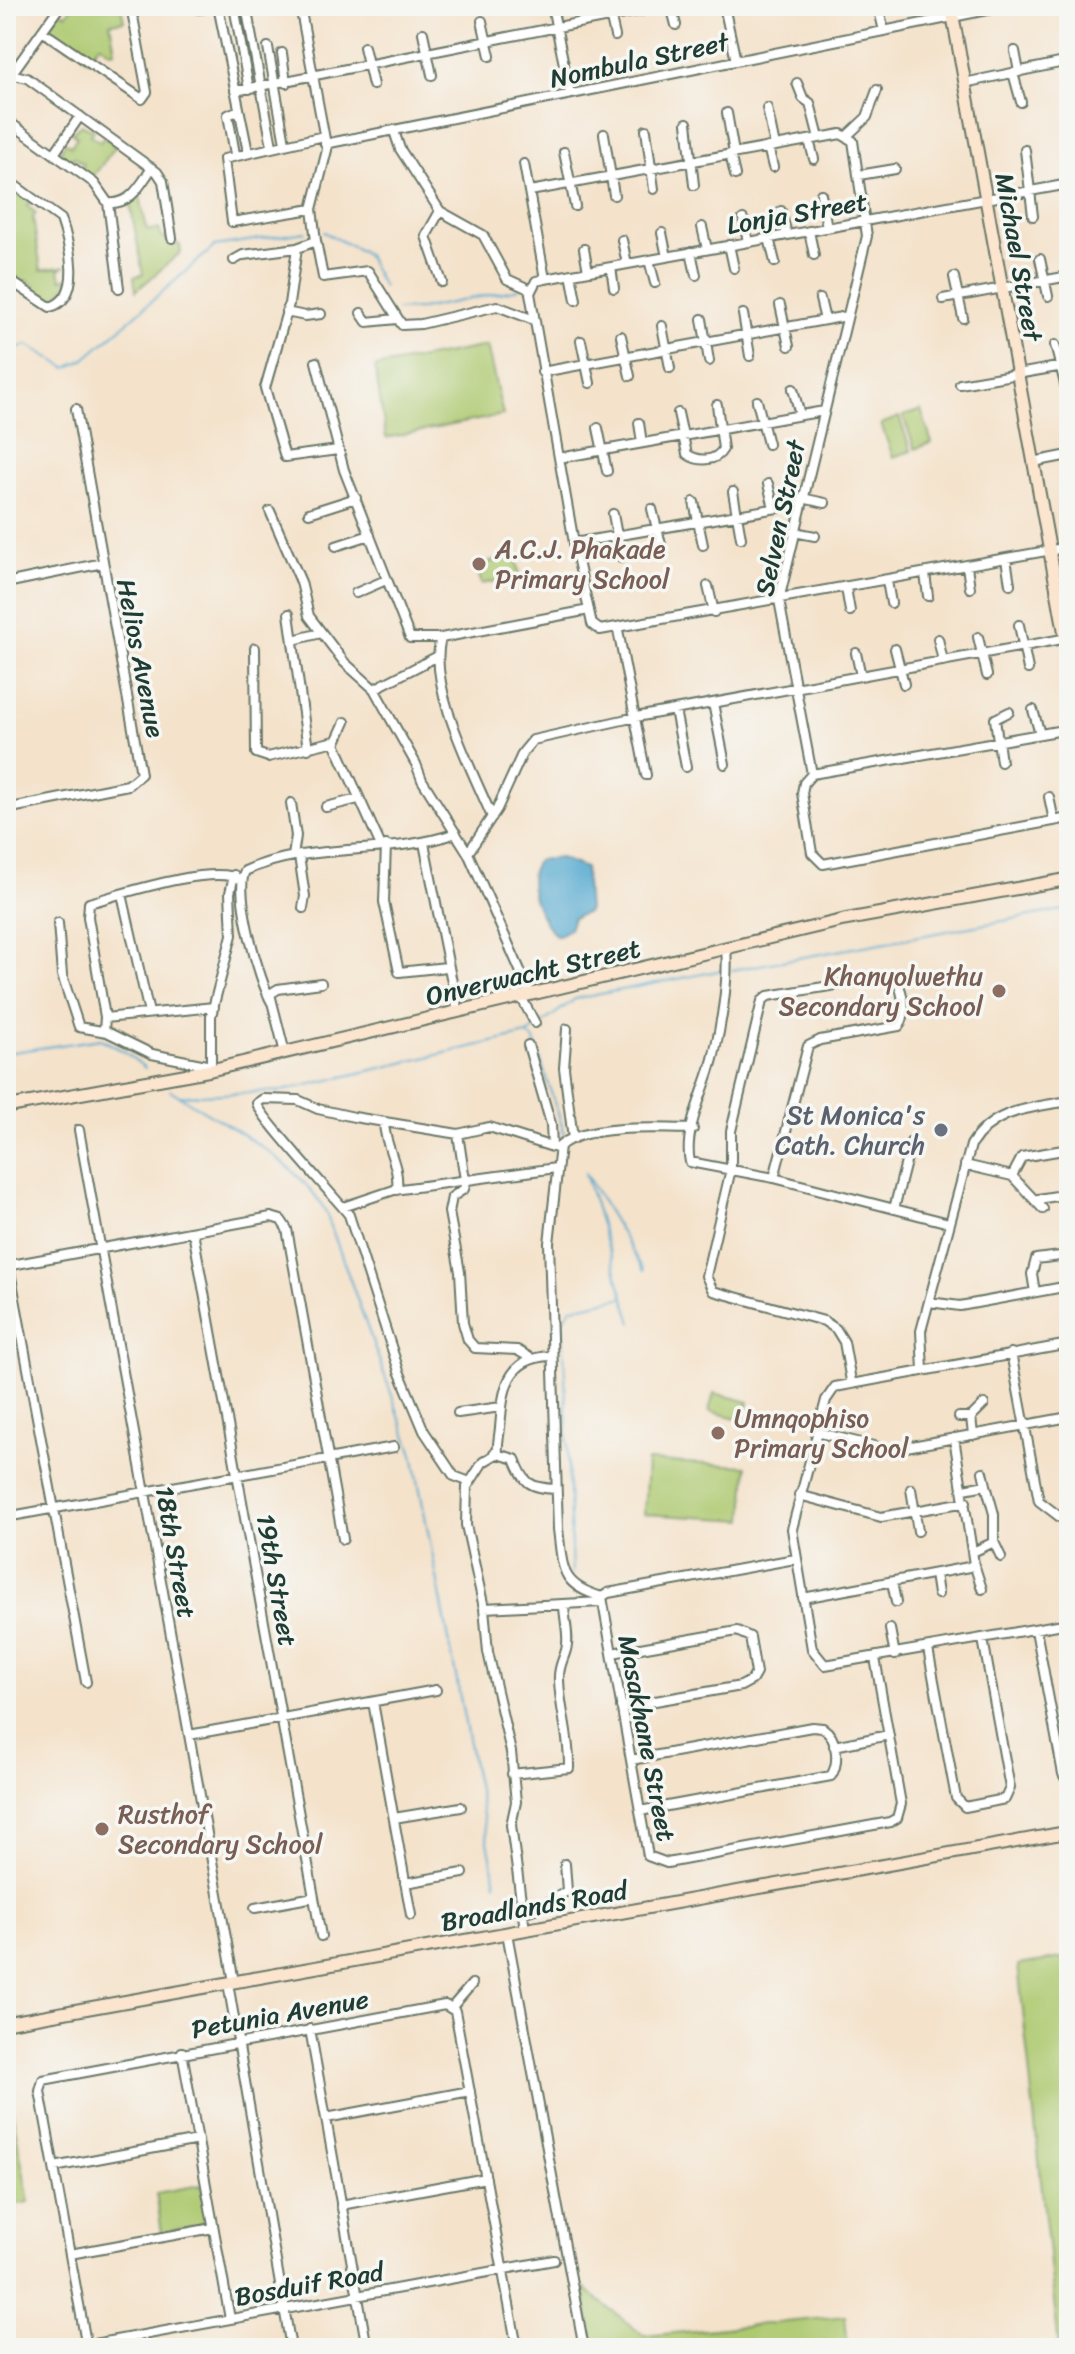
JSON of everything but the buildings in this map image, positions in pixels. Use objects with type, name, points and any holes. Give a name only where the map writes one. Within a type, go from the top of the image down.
[{"type":"street","points":[[6,92],[8,75],[60,6]]},
{"type":"street","points":[[42,31],[142,99],[147,92],[131,6]]},
{"type":"street","points":[[196,6],[198,9],[210,7],[219,11],[248,152]]},
{"type":"street","points":[[234,6],[249,89]]},
{"type":"street","points":[[246,6],[272,146]]},
{"type":"street","points":[[300,6],[324,140],[312,209],[323,277],[368,271],[397,319],[408,326],[497,306],[534,320]]},
{"type":"street","points":[[552,6],[570,94]]},
{"type":"street","points":[[608,6],[615,36]]},
{"type":"street","points":[[235,91],[664,6]]},
{"type":"street","points":[[671,6],[676,25]]},
{"type":"street","points":[[724,6],[736,61]]},
{"type":"street","points":[[878,6],[884,31]]},
{"type":"street","name":"Nombula Street","points":[[235,154],[285,143],[394,131],[884,31],[952,11],[1007,6]]},
{"type":"street","name":"Michael Street","points":[[952,11],[1069,657]]},
{"type":"street","points":[[482,21],[490,56]]},
{"type":"street","points":[[423,33],[432,75]]},
{"type":"street","points":[[268,47],[285,143]]},
{"type":"street","points":[[364,47],[373,85]]},
{"type":"street","points":[[1015,51],[1021,102]]},
{"type":"street","points":[[282,53],[286,83]]},
{"type":"street","points":[[964,83],[1069,61]]},
{"type":"street","points":[[8,75],[27,78],[152,168],[163,181],[172,238]]},
{"type":"street","points":[[797,83],[803,98],[810,103],[814,159]]},
{"type":"street","points":[[530,191],[848,135],[867,117],[877,90]]},
{"type":"street","points":[[767,108],[773,167]]},
{"type":"street","points":[[239,110],[230,113],[228,120],[235,154],[224,159],[232,222],[312,209]]},
{"type":"street","points":[[727,113],[735,175]]},
{"type":"street","points":[[54,154],[80,116]]},
{"type":"street","points":[[687,123],[694,185]]},
{"type":"street","points":[[12,124],[94,183],[108,203],[119,288]]},
{"type":"street","points":[[646,130],[654,189]]},
{"type":"street","points":[[394,131],[400,149],[440,211],[483,235],[507,279],[532,287],[542,372],[574,543],[596,628],[614,630],[1069,547]]},
{"type":"street","points":[[604,134],[614,195]]},
{"type":"street","points":[[848,135],[853,141],[867,221]]},
{"type":"street","points":[[1065,145],[1069,161]]},
{"type":"street","points":[[1025,150],[1033,216]]},
{"type":"street","points":[[564,152],[575,206]]},
{"type":"street","points":[[524,164],[545,279]]},
{"type":"street","points":[[108,203],[120,204],[128,200],[152,168]]},
{"type":"street","points":[[859,175],[895,169]]},
{"type":"street","points":[[6,179],[61,219],[72,282],[60,303],[50,307],[6,278]]},
{"type":"street","name":"Lonja Street","points":[[532,287],[545,279],[571,274],[1068,186]]},
{"type":"street","points":[[821,194],[827,228]]},
{"type":"street","points":[[440,211],[426,236],[442,282]]},
{"type":"street","points":[[781,211],[787,235]]},
{"type":"street","points":[[743,219],[748,242]]},
{"type":"street","name":"Selven Street","points":[[867,221],[779,600],[812,774],[804,783],[802,793],[812,853],[823,864],[1054,821]]},
{"type":"street","points":[[702,227],[707,249]]},
{"type":"street","points":[[809,231],[814,255]]},
{"type":"street","points":[[662,233],[667,257]]},
{"type":"street","points":[[769,238],[775,262]]},
{"type":"street","points":[[622,240],[627,264]]},
{"type":"street","points":[[234,260],[243,255],[297,248],[316,241]]},
{"type":"street","points":[[729,245],[734,268]]},
{"type":"street","points":[[297,248],[286,312],[265,388],[284,456],[338,450]]},
{"type":"street","points":[[584,249],[588,271]]},
{"type":"street","points":[[691,252],[696,275]]},
{"type":"street","points":[[1040,259],[1048,296]]},
{"type":"street","points":[[649,260],[655,283]]},
{"type":"street","points":[[611,267],[614,288]]},
{"type":"street","points":[[571,274],[576,300]]},
{"type":"street","points":[[943,299],[1069,276]]},
{"type":"street","points":[[954,277],[963,318]]},
{"type":"street","points":[[820,299],[825,320]]},
{"type":"street","points":[[780,305],[789,346]]},
{"type":"street","points":[[286,312],[305,316],[321,314]]},
{"type":"street","points":[[361,313],[365,321],[372,323],[397,319]]},
{"type":"street","points":[[743,314],[750,356]]},
{"type":"street","points":[[542,372],[847,316]]},
{"type":"street","points":[[702,319],[709,361]]},
{"type":"street","points":[[662,326],[670,368]]},
{"type":"street","points":[[621,336],[630,376]]},
{"type":"street","points":[[581,341],[590,383]]},
{"type":"street","points":[[1055,345],[1064,366],[1066,388]]},
{"type":"street","points":[[316,362],[338,450],[410,638],[441,638],[589,610]]},
{"type":"street","points":[[960,384],[1064,366]]},
{"type":"street","points":[[793,389],[800,415]]},
{"type":"street","points":[[757,401],[768,444]]},
{"type":"street","points":[[678,413],[688,456],[705,460],[721,454],[717,405]]},
{"type":"street","name":"Helios Avenue","points":[[6,809],[128,785],[141,774],[76,409]]},
{"type":"street","points":[[559,458],[824,411]]},
{"type":"street","points":[[639,423],[642,443]]},
{"type":"street","points":[[598,428],[607,471]]},
{"type":"street","points":[[1033,462],[1069,455]]},
{"type":"street","points":[[768,484],[774,508]]},
{"type":"street","points":[[733,492],[741,538]]},
{"type":"street","points":[[309,513],[356,498]]},
{"type":"street","points":[[574,543],[801,501],[825,503]]},
{"type":"street","points":[[694,502],[703,545]]},
{"type":"street","points":[[652,509],[663,552]]},
{"type":"street","points":[[270,511],[301,582],[309,616],[360,679],[374,689],[422,780],[468,853],[535,1023]]},
{"type":"street","points":[[613,514],[621,557]]},
{"type":"street","points":[[794,532],[815,536]]},
{"type":"street","points":[[336,546],[370,535]]},
{"type":"street","points":[[1006,559],[1010,584]]},
{"type":"street","points":[[6,583],[103,563]]},
{"type":"street","points":[[967,566],[970,588]]},
{"type":"street","points":[[925,574],[928,596]]},
{"type":"street","points":[[356,593],[386,580]]},
{"type":"street","points":[[887,581],[891,603]]},
{"type":"street","points":[[708,586],[714,612]]},
{"type":"street","points":[[846,588],[850,611]]},
{"type":"street","points":[[289,614],[308,749]]},
{"type":"street","points":[[1019,625],[1028,669]]},
{"type":"street","points":[[614,630],[636,717],[646,775]]},
{"type":"street","points":[[293,640],[321,633]]},
{"type":"street","points":[[978,637],[987,675]]},
{"type":"street","points":[[441,638],[436,657],[464,753],[492,817]]},
{"type":"street","points":[[938,639],[943,661]]},
{"type":"street","points":[[468,853],[492,817],[523,752],[533,740],[636,717],[1067,639]]},
{"type":"street","points":[[255,648],[256,753],[268,757],[335,741],[345,722]]},
{"type":"street","points":[[895,649],[904,684]]},
{"type":"street","points":[[856,653],[861,676]]},
{"type":"street","points":[[374,689],[436,657]]},
{"type":"street","points":[[713,703],[725,764]]},
{"type":"street","points":[[675,710],[686,767]]},
{"type":"street","points":[[1033,710],[1040,734]]},
{"type":"street","points":[[1001,762],[995,719],[1009,712]]},
{"type":"street","points":[[812,774],[1069,729]]},
{"type":"street","points":[[335,741],[358,799],[384,846],[384,902],[399,972],[447,967]]},
{"type":"street","points":[[1049,797],[1054,821],[1069,818]]},
{"type":"street","points":[[326,807],[358,799]]},
{"type":"street","points":[[291,803],[296,856],[305,896],[303,908]]},
{"type":"street","points":[[58,923],[62,975],[75,1021],[88,1031],[104,1031],[152,1054],[211,1068],[214,1007],[232,939],[230,893],[238,877],[270,859],[342,854],[424,843],[456,833]]},
{"type":"street","points":[[424,843],[458,1012]]},
{"type":"street","points":[[104,1031],[105,1018],[87,907],[89,903],[199,877],[238,877]]},
{"type":"street","points":[[238,877],[285,1053]]},
{"type":"street","name":"Onverwacht Street","points":[[6,1107],[285,1053],[844,920],[1069,879]]},
{"type":"street","points":[[122,894],[149,1013]]},
{"type":"street","points":[[726,948],[726,988],[713,1061],[689,1142],[690,1162],[774,1178],[949,1223]]},
{"type":"street","points":[[774,1178],[808,1046],[820,1040],[899,1026],[904,1016],[898,981],[892,976],[768,996],[762,1001],[731,1131],[731,1169],[706,1276],[708,1286],[716,1292],[831,1325],[844,1342],[851,1381]]},
{"type":"street","points":[[272,1003],[273,990],[321,983]]},
{"type":"street","points":[[105,1018],[214,1007]]},
{"type":"street","points":[[567,1029],[564,1068],[573,1139]]},
{"type":"street","points":[[528,1045],[556,1148],[549,1243],[550,1356],[556,1489],[565,1576],[575,1587],[602,1600]]},
{"type":"street","points":[[470,1482],[454,1476],[424,1431],[399,1371],[349,1215],[330,1197],[286,1139],[257,1111],[257,1103],[263,1099],[298,1100],[318,1109],[458,1134],[489,1127],[556,1148]]},
{"type":"street","points":[[923,1370],[921,1331],[965,1165],[976,1137],[996,1118],[1069,1101]]},
{"type":"street","points":[[384,1123],[386,1143],[398,1169],[397,1190]]},
{"type":"street","points":[[556,1148],[573,1139],[629,1129],[693,1129]]},
{"type":"street","name":"18th Street","points":[[79,1130],[189,1735],[231,1983],[236,2042],[291,2348]]},
{"type":"street","points":[[458,1134],[466,1179],[464,1189],[452,1197],[449,1210],[460,1272],[465,1335],[475,1348],[517,1350],[532,1359]]},
{"type":"street","points":[[894,1209],[911,1142]]},
{"type":"street","points":[[1012,1176],[1022,1157],[1069,1149]]},
{"type":"street","points":[[965,1165],[1012,1176],[1038,1199],[1043,1209]]},
{"type":"street","points":[[343,1207],[397,1190],[556,1168]]},
{"type":"street","points":[[1038,1199],[1069,1194]]},
{"type":"street","points":[[7,1266],[271,1217],[281,1220],[287,1229],[343,1539]]},
{"type":"street","name":"19th Street","points":[[193,1232],[321,1936]]},
{"type":"street","points":[[6,1250],[86,1682]]},
{"type":"street","points":[[1035,1292],[1032,1267],[1036,1259],[1069,1255]]},
{"type":"street","points":[[929,1302],[960,1306],[1069,1286]]},
{"type":"street","points":[[1069,1344],[851,1381],[831,1390],[816,1432],[792,1524],[795,1559],[812,1649],[819,1662],[837,1666],[1069,1623]]},
{"type":"street","points":[[1011,1353],[1039,1501],[1069,1524]]},
{"type":"street","points":[[525,1930],[511,1825],[516,1802],[511,1752],[488,1652],[484,1608],[468,1540],[465,1496],[483,1462],[494,1453],[504,1384],[532,1359],[550,1356]]},
{"type":"street","points":[[959,1417],[971,1417],[984,1404]]},
{"type":"street","points":[[458,1413],[501,1407]]},
{"type":"street","points":[[971,1417],[973,1435]]},
{"type":"street","points":[[816,1432],[890,1450],[1024,1425],[1069,1420]]},
{"type":"street","points":[[954,1438],[975,1551],[972,1566],[982,1589]]},
{"type":"street","points":[[6,1517],[394,1447]]},
{"type":"street","points":[[494,1453],[515,1459],[523,1482],[534,1488],[556,1489]]},
{"type":"street","points":[[983,1472],[994,1514],[994,1542],[1001,1557]]},
{"type":"street","points":[[964,1489],[986,1485]]},
{"type":"street","points":[[911,1489],[918,1531]]},
{"type":"street","points":[[799,1495],[876,1516],[966,1502]]},
{"type":"street","points":[[975,1551],[994,1542]]},
{"type":"street","points":[[484,1608],[564,1605],[602,1600],[608,1593],[795,1559]]},
{"type":"street","points":[[803,1598],[972,1566]]},
{"type":"street","points":[[935,1574],[938,1594]]},
{"type":"street","points":[[892,1582],[896,1602]]},
{"type":"street","name":"Masakhane Street","points":[[602,1600],[648,1856],[660,1863],[890,1822],[900,1814],[901,1804],[875,1658]]},
{"type":"street","points":[[512,1774],[569,1768],[569,1733],[561,1714],[559,1679],[559,1665],[567,1647],[564,1605]]},
{"type":"street","points":[[890,1629],[895,1655]]},
{"type":"street","points":[[1036,1630],[1063,1774],[1069,1784]]},
{"type":"street","points":[[612,1653],[737,1631],[750,1637],[754,1657],[756,1673],[752,1680],[741,1686],[621,1707]]},
{"type":"street","points":[[928,1649],[956,1798],[965,1807],[988,1805],[1005,1799],[1010,1788],[983,1639]]},
{"type":"street","points":[[189,1735],[436,1690]]},
{"type":"street","points":[[373,1702],[411,1915]]},
{"type":"street","points":[[631,1760],[812,1727],[829,1731],[834,1746],[837,1765],[831,1776],[640,1811]]},
{"type":"street","points":[[834,1746],[889,1735]]},
{"type":"street","points":[[394,1818],[461,1807]]},
{"type":"street","name":"Broadlands Road","points":[[6,2023],[1069,1832]]},
{"type":"street","points":[[522,1913],[566,1892],[565,1864]]},
{"type":"street","points":[[405,1883],[463,1873]]},
{"type":"street","points":[[255,1908],[314,1897]]},
{"type":"street","points":[[507,1933],[584,2348]]},
{"type":"street","points":[[472,1984],[452,2007],[517,2348]]},
{"type":"street","name":"Petunia Avenue","points":[[87,2346],[40,2091],[43,2080],[236,2042],[445,2005],[452,2007]]},
{"type":"street","points":[[310,2029],[367,2348]]},
{"type":"street","points":[[182,2052],[230,2319]]},
{"type":"street","points":[[326,2118],[470,2091]]},
{"type":"street","points":[[54,2167],[198,2140]]},
{"type":"street","points":[[341,2205],[486,2178]]},
{"type":"street","points":[[70,2254],[213,2228]]},
{"type":"street","name":"Bosduif Road","points":[[72,2348],[554,2260]]},
{"type":"green space","points":[[73,6],[121,7],[124,21],[110,23],[115,51],[110,52],[99,44],[88,60],[84,57],[87,52],[73,42],[69,47],[50,32],[49,27],[60,11],[66,15]]},
{"type":"green space","points":[[81,124],[94,130],[90,135],[100,142],[104,137],[116,146],[92,178],[80,170],[84,164],[74,157],[70,163],[60,153],[65,142],[71,146],[77,137],[72,132]]},
{"type":"green space","points":[[14,189],[31,201],[27,206],[36,213],[33,218],[41,270],[66,266],[59,269],[61,279],[68,278],[68,285],[52,303],[31,292],[35,286],[26,280],[22,285],[6,274],[6,200]]},
{"type":"green space","points":[[139,191],[147,230],[159,229],[161,236],[180,245],[181,252],[136,291],[134,277],[143,274],[130,203]]},
{"type":"green space","points":[[487,346],[503,415],[386,438],[375,367]]},
{"type":"green space","points":[[921,410],[932,443],[915,449],[903,416]]},
{"type":"green space","points":[[899,417],[911,451],[893,457],[881,424]]},
{"type":"green space","points":[[516,557],[520,577],[481,584],[477,564]]},
{"type":"green space","points":[[714,1393],[749,1402],[744,1420],[709,1411]]},
{"type":"green space","points":[[647,1461],[747,1466],[744,1520],[644,1514]]},
{"type":"green space","points":[[1069,1957],[1069,2348],[1059,2348],[1018,1965]]},
{"type":"green space","points":[[6,2078],[29,2202],[6,2206]]},
{"type":"green space","points":[[201,2185],[207,2216],[200,2225],[162,2233],[156,2193]]},
{"type":"green space","points":[[584,2288],[644,2336],[845,2316],[848,2348],[594,2348]]},
{"type":"water","points":[[560,858],[585,868],[588,912],[573,918],[569,929],[557,936],[544,921],[534,900],[531,878],[538,860]]},
{"type":"waterway","points":[[6,350],[28,345],[67,368],[85,359],[215,246],[305,232]]},
{"type":"waterway","points":[[324,232],[366,254],[383,287]]},
{"type":"waterway","points":[[397,310],[421,309],[519,289]]},
{"type":"waterway","points":[[732,970],[1069,909]]},
{"type":"waterway","points":[[528,1034],[575,999],[723,970]]},
{"type":"waterway","points":[[180,1096],[282,1091],[527,1034],[534,1040],[566,1138]]},
{"type":"waterway","points":[[6,1053],[101,1039],[145,1068]]},
{"type":"waterway","points":[[170,1090],[275,1157],[311,1190],[325,1210],[413,1454],[496,1883]]},
{"type":"waterway","points":[[585,1173],[632,1323]]},
{"type":"waterway","points":[[587,1176],[644,1271]]},
{"type":"waterway","points":[[572,1575],[563,1320],[571,1308],[624,1297]]},
{"type":"place","name":"A.C.J. Phakade Primary School","points":[[479,564]]},
{"type":"place","name":"Khanyolwethu Secondary School","points":[[999,991]]},
{"type":"place","name":"St Monica's Cath. Church","points":[[941,1130]]},
{"type":"place","name":"Umnqophiso Primary School","points":[[718,1433]]},
{"type":"place","name":"Rusthof Secondary School","points":[[102,1829]]}]
